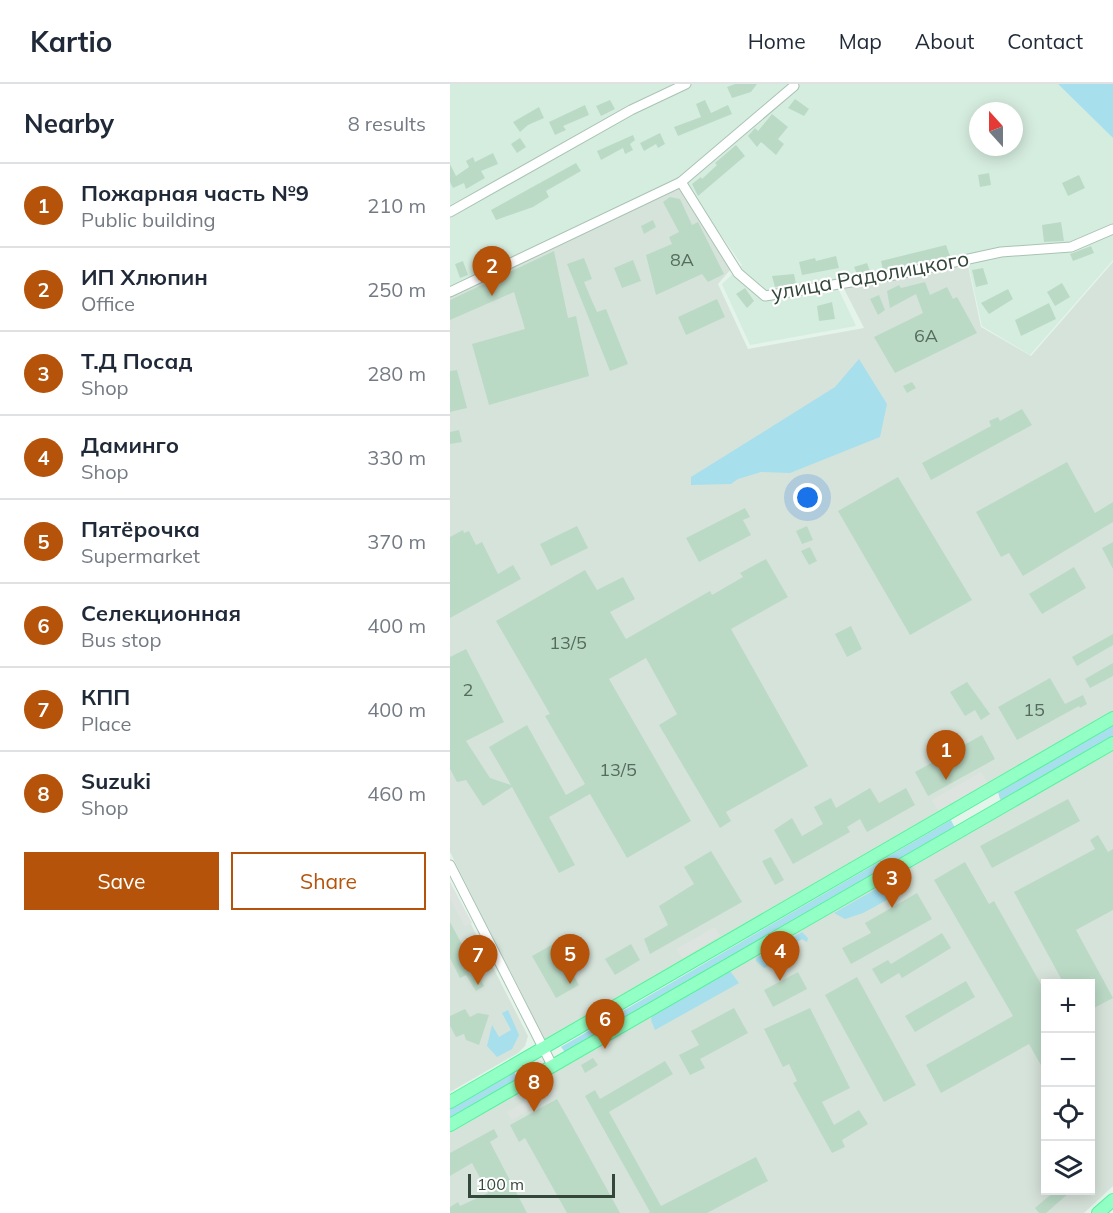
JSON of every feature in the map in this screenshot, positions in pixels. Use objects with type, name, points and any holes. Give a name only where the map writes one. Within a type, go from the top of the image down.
[{"type":"main road","points":[[450,1102],[1113,718]]},
{"type":"main road","points":[[450,1125],[1113,743]]},
{"type":"main road","points":[[965,804],[977,823]]},
{"type":"main road","points":[[1098,1213],[1113,1200]]},
{"type":"street","points":[[450,212],[632,110],[686,84]]},
{"type":"street","points":[[450,292],[681,182],[794,86]]},
{"type":"street","name":"улица Радолицкого","points":[[681,182],[738,273],[765,296],[894,275],[1001,252],[1071,247],[1113,229]]},
{"type":"street","points":[[450,865],[553,1067]]},
{"type":"shaded area","points":[[450,84],[1058,84],[1113,138],[1113,260],[1030,355],[982,326],[967,258],[835,282],[856,326],[750,345],[722,284],[742,265],[681,178],[450,287]]},
{"type":"shaded area","points":[[1058,84],[1113,84],[1113,138]]},
{"type":"shaded area","points":[[680,186],[731,269],[718,284],[748,349],[864,328],[842,285],[967,261],[981,327],[1031,356],[1113,262],[1113,713],[545,1040],[450,852],[450,297]]},
{"type":"shaded area","points":[[859,359],[887,404],[880,437],[790,473],[761,472],[738,479],[731,484],[691,485],[691,477],[835,387]]},
{"type":"shaded area","points":[[1113,725],[1113,736],[1002,801],[1000,799],[998,792]]},
{"type":"shaded area","points":[[1113,748],[1113,1186],[1084,1213],[450,1213],[450,1131]]},
{"type":"shaded area","points":[[981,772],[988,783],[938,811],[932,800]]},
{"type":"shaded area","points":[[951,820],[955,828],[565,1052],[561,1047]]},
{"type":"shaded area","points":[[897,877],[899,880],[898,894],[863,913],[845,919],[834,913]]},
{"type":"shaded area","points":[[450,882],[472,923],[465,927],[450,899]]},
{"type":"shaded area","points":[[450,883],[528,1036],[525,1046],[518,1053],[450,1092]]},
{"type":"shaded area","points":[[715,927],[720,936],[682,958],[676,949]]},
{"type":"shaded area","points":[[802,932],[808,938],[807,942],[802,939],[770,957],[772,965],[764,968],[756,961],[756,958]]},
{"type":"shaded area","points":[[802,940],[804,944],[772,962],[770,958]]},
{"type":"shaded area","points":[[730,971],[739,983],[655,1030],[651,1020],[652,1015]]},
{"type":"shaded area","points":[[508,1010],[519,1035],[512,1049],[497,1057],[487,1046],[492,1025],[499,1037],[511,1030],[502,1013]]},
{"type":"shaded area","points":[[514,1072],[518,1079],[450,1118],[450,1109]]},
{"type":"shaded area","points":[[553,1085],[558,1093],[512,1120],[507,1112]]},
{"type":"building","points":[[735,84],[757,84],[751,92],[732,98],[727,87]]},
{"type":"building","points":[[795,99],[809,109],[804,116],[788,108]]},
{"type":"building","points":[[610,100],[615,109],[601,116],[596,106]]},
{"type":"building","points":[[705,100],[711,113],[728,105],[732,114],[678,136],[674,127],[701,117],[696,104]]},
{"type":"building","points":[[585,105],[589,115],[563,126],[566,130],[555,135],[549,122]]},
{"type":"building","points":[[539,107],[544,118],[528,125],[520,132],[513,122]]},
{"type":"building","points":[[772,114],[788,127],[778,139],[784,144],[776,155],[761,142],[757,147],[748,136],[755,128],[758,131]]},
{"type":"building","points":[[660,133],[665,144],[658,148],[656,144],[644,151],[640,143]]},
{"type":"building","points":[[633,135],[635,140],[630,144],[633,150],[625,154],[623,148],[601,160],[597,151]]},
{"type":"building","points":[[520,138],[526,147],[517,153],[511,144]]},
{"type":"building","points":[[736,145],[745,156],[698,196],[692,184],[701,177],[702,179],[717,165],[715,163]]},
{"type":"building","points":[[493,153],[498,164],[481,171],[485,178],[466,189],[464,183],[453,188],[450,182],[450,164],[456,176],[469,167],[466,161],[473,157],[475,162]]},
{"type":"building","points":[[576,163],[581,171],[546,191],[549,197],[533,207],[496,220],[491,210]]},
{"type":"building","points":[[989,173],[991,185],[980,187],[978,175]]},
{"type":"building","points":[[1079,175],[1085,188],[1068,196],[1062,183]]},
{"type":"building","points":[[670,197],[680,199],[692,225],[698,222],[724,274],[708,282],[702,274],[656,295],[646,255],[672,244],[669,237],[679,232],[663,202]]},
{"type":"building","points":[[653,220],[656,227],[644,234],[641,226]]},
{"type":"building","points":[[1061,222],[1064,241],[1044,242],[1042,225]]},
{"type":"building","points":[[946,245],[950,256],[883,270],[881,261]]},
{"type":"building","points":[[1091,246],[1094,253],[1073,261],[1070,254]]},
{"type":"building","points":[[498,247],[504,259],[495,263],[489,251]]},
{"type":"building","points":[[554,251],[568,318],[576,316],[589,376],[489,405],[472,344],[525,329],[514,292],[450,320],[450,300]]},
{"type":"building","points":[[836,256],[839,268],[802,275],[799,262]]},
{"type":"building","points":[[584,258],[592,279],[584,282],[597,312],[606,309],[628,364],[610,371],[567,264]]},
{"type":"building","points":[[633,260],[641,281],[622,288],[614,268]]},
{"type":"building","points":[[463,261],[468,275],[460,278],[455,264]]},
{"type":"building","points":[[867,263],[870,271],[857,274],[854,267]]},
{"type":"building","points":[[983,268],[988,284],[976,287],[972,270]]},
{"type":"building","points":[[794,274],[796,284],[775,287],[772,276]]},
{"type":"building","points":[[925,282],[930,295],[947,287],[953,299],[957,297],[977,333],[895,373],[874,337],[923,313],[916,294],[890,308],[887,291],[899,285],[901,288]]},
{"type":"building","points":[[1062,283],[1070,297],[1055,306],[1047,292]]},
{"type":"building","points":[[745,288],[754,301],[747,308],[736,294]]},
{"type":"building","points":[[1008,289],[1013,299],[989,314],[981,303]]},
{"type":"building","points":[[879,295],[885,310],[878,315],[870,299]]},
{"type":"building","points":[[717,299],[725,317],[686,335],[678,317]]},
{"type":"building","points":[[832,302],[835,319],[819,321],[817,306]]},
{"type":"building","points":[[1049,303],[1056,319],[1021,336],[1015,320]]},
{"type":"building","points":[[457,370],[467,408],[450,412],[450,371]]},
{"type":"building","points":[[912,382],[916,388],[907,393],[903,386]]},
{"type":"building","points":[[1022,409],[1032,425],[931,480],[922,463],[991,426],[989,421],[998,417],[1000,421]]},
{"type":"building","points":[[459,430],[462,442],[450,444],[450,432]]},
{"type":"building","points":[[1067,462],[1095,513],[1113,502],[1113,522],[1023,576],[1009,553],[1001,557],[976,512]]},
{"type":"building","points":[[898,477],[972,600],[910,635],[838,511]]},
{"type":"building","points":[[745,508],[750,517],[743,520],[751,535],[699,562],[686,538]]},
{"type":"building","points":[[577,526],[588,548],[551,566],[540,544]]},
{"type":"building","points":[[807,526],[813,540],[802,544],[796,531]]},
{"type":"building","points":[[463,530],[464,533],[469,531],[476,545],[482,542],[498,574],[513,565],[521,579],[450,618],[450,537]]},
{"type":"building","points":[[1113,542],[1113,569],[1102,548]]},
{"type":"building","points":[[810,547],[817,561],[809,565],[801,551]]},
{"type":"building","points":[[766,559],[788,597],[731,629],[808,766],[726,812],[731,821],[720,828],[659,725],[677,714],[646,658],[609,679],[691,821],[627,858],[590,794],[549,817],[575,865],[559,873],[512,787],[483,806],[466,780],[457,782],[450,769],[450,657],[466,649],[504,722],[466,741],[490,778],[511,785],[489,747],[527,725],[566,795],[585,784],[545,716],[550,714],[496,621],[585,570],[597,590],[623,577],[635,599],[610,612],[626,639],[710,591],[712,595],[743,577],[740,573]]},
{"type":"building","points":[[1074,567],[1086,588],[1042,614],[1029,594]]},
{"type":"building","points":[[851,626],[862,649],[847,657],[835,634]]},
{"type":"building","points":[[1113,634],[1113,645],[1077,666],[1072,657]]},
{"type":"building","points":[[1113,663],[1113,676],[1090,688],[1085,679]]},
{"type":"building","points":[[1050,678],[1065,704],[1083,695],[1087,704],[1080,708],[1079,706],[1017,740],[998,707]]},
{"type":"building","points":[[967,682],[990,714],[981,720],[975,710],[965,716],[950,692]]},
{"type":"building","points":[[982,735],[995,759],[928,796],[915,772]]},
{"type":"building","points":[[870,788],[879,803],[906,788],[915,805],[867,832],[860,819],[847,827],[850,832],[793,864],[774,830],[792,818],[802,836],[823,824],[814,807],[831,798],[836,808]]},
{"type":"building","points":[[1068,799],[1080,821],[992,868],[980,846]]},
{"type":"building","points":[[1098,835],[1108,852],[1113,849],[1113,910],[1076,930],[1113,998],[1095,1007],[1095,979],[1061,979],[1014,892],[1095,849],[1090,840]]},
{"type":"building","points":[[711,851],[742,902],[650,954],[644,939],[668,925],[659,906],[694,884],[684,867]]},
{"type":"building","points":[[771,857],[784,880],[775,885],[762,861]]},
{"type":"building","points":[[965,862],[989,904],[994,901],[1041,984],[1041,1065],[1029,1044],[941,1093],[926,1065],[1013,1016],[934,880]]},
{"type":"building","points":[[917,893],[932,919],[851,964],[842,948],[871,933],[865,923]]},
{"type":"building","points":[[450,922],[484,986],[476,991],[466,975],[460,978],[450,958]]},
{"type":"building","points":[[942,933],[951,948],[902,978],[899,973],[881,984],[872,969],[888,960],[891,964]]},
{"type":"building","points":[[555,943],[579,985],[556,998],[532,956]]},
{"type":"building","points":[[631,944],[640,960],[615,975],[605,959]]},
{"type":"building","points":[[798,972],[807,989],[773,1007],[764,990]]},
{"type":"building","points":[[857,977],[916,1085],[884,1102],[825,995]]},
{"type":"building","points":[[966,981],[975,997],[915,1032],[905,1016]]},
{"type":"building","points":[[734,1008],[748,1033],[700,1059],[705,1068],[690,1075],[679,1055],[699,1045],[691,1031]]},
{"type":"building","points":[[810,1008],[850,1088],[822,1102],[834,1125],[859,1110],[868,1124],[842,1140],[845,1147],[832,1153],[793,1083],[797,1081],[789,1064],[783,1067],[764,1029]]},
{"type":"building","points":[[465,1009],[470,1017],[478,1013],[489,1015],[479,1045],[466,1040],[464,1034],[456,1037],[450,1026],[450,1016]]},
{"type":"building","points":[[593,1058],[598,1065],[585,1073],[581,1065]]},
{"type":"building","points":[[665,1061],[673,1074],[609,1112],[661,1206],[756,1157],[768,1181],[707,1213],[648,1213],[650,1212],[585,1096],[595,1090],[600,1099]]},
{"type":"building","points":[[557,1099],[620,1213],[567,1213],[525,1138],[519,1142],[510,1125]]},
{"type":"building","points":[[494,1129],[498,1137],[490,1142],[527,1213],[450,1213],[450,1207],[458,1202],[460,1206],[488,1193],[472,1163],[450,1176],[450,1153]]},
{"type":"building","points":[[1050,1195],[1066,1195],[1046,1213],[1039,1213],[1035,1208]]},
{"type":"place","name":"ИП Хлюпин","points":[[492,296]]},
{"type":"place","name":"Пожарная часть №9","points":[[946,780]]},
{"type":"place","name":"Т.Д Посад","points":[[892,908]]},
{"type":"place","name":"Даминго","points":[[780,981]]},
{"type":"place","name":"Пятёрочка","points":[[570,984]]},
{"type":"place","name":"КПП","points":[[478,985]]},
{"type":"place","name":"Селекционная","points":[[605,1049]]},
{"type":"place","name":"Suzuki","points":[[534,1112]]}]
